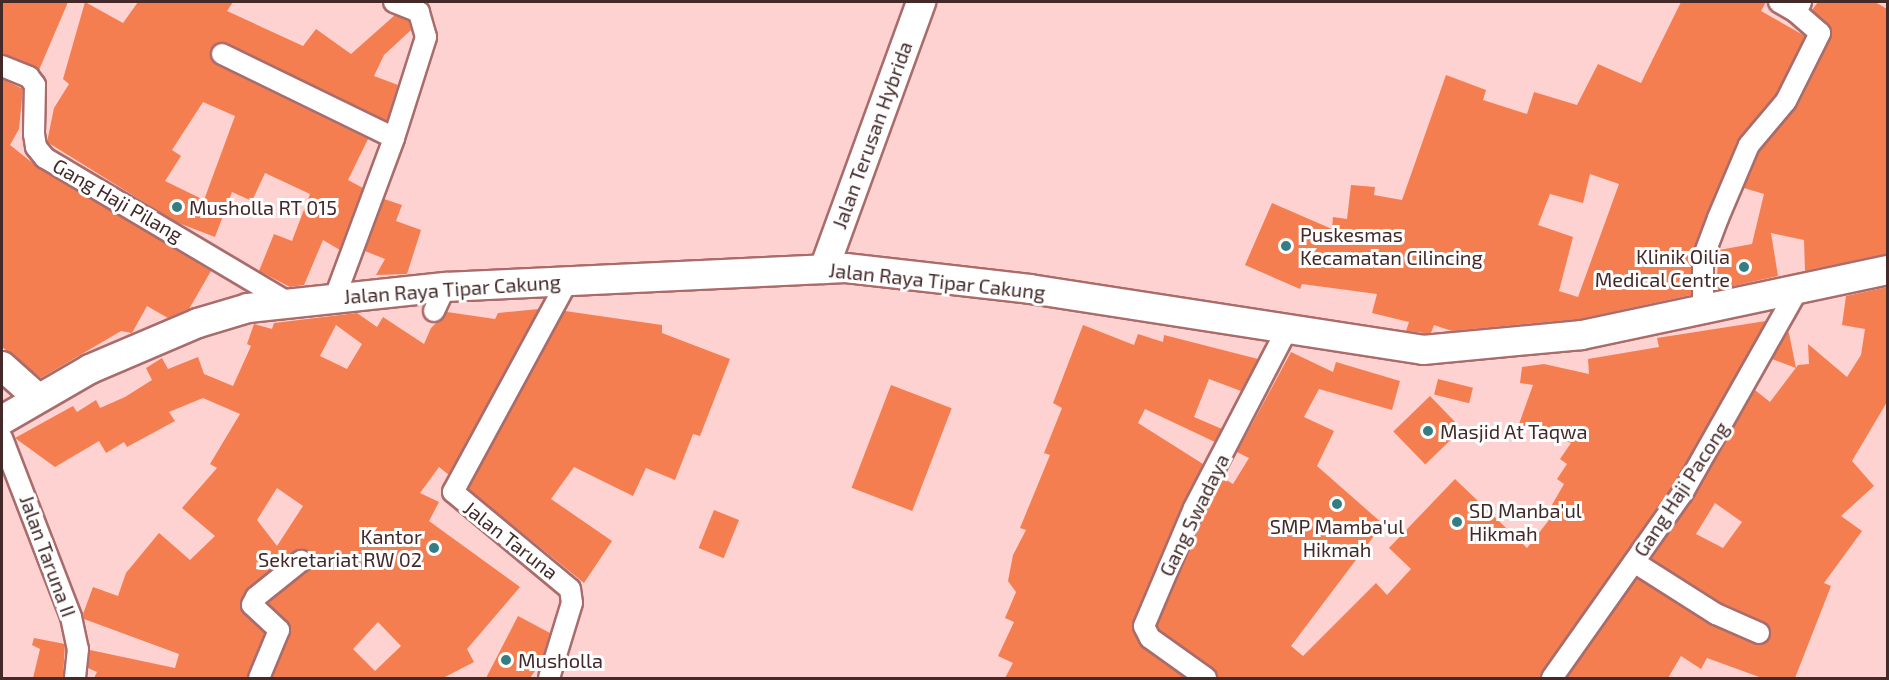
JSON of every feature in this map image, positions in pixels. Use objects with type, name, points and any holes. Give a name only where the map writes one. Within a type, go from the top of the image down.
[{"type":"street","points":[[335,297],[394,138],[426,37],[419,12],[394,2]]},
{"type":"street","name":"Jalan Terusan Hybrida","points":[[824,269],[921,2]]},
{"type":"street","points":[[1703,311],[1703,258],[1718,218],[1749,145],[1786,101],[1820,33],[1792,5]]},
{"type":"street","points":[[222,54],[394,138]]},
{"type":"street","name":"Gang Haji Pilang","points":[[2,66],[29,77],[35,86],[34,134],[36,147],[45,158],[289,303]]},
{"type":"street","name":"Jalan Raya Tipar Cakung","points":[[2,420],[38,398],[198,323],[248,308],[335,297],[440,299],[567,282],[824,269],[1030,289],[1423,350],[1582,335],[1887,270]]},
{"type":"street","name":"Jalan Taruna","points":[[549,678],[572,603],[570,589],[453,492],[567,282]]},
{"type":"street","name":"Gang Haji Pacong","points":[[1552,678],[1682,494],[1797,291]]},
{"type":"street","name":"Gang Swadaya","points":[[1206,678],[1149,638],[1144,626],[1194,508],[1286,330]]},
{"type":"street","points":[[2,366],[38,398]]},
{"type":"street","name":"Jalan Taruna II","points":[[2,438],[71,617],[78,649],[75,678]]},
{"type":"street","points":[[259,678],[279,630],[252,605],[256,597],[301,561]]},
{"type":"street","points":[[1635,562],[1716,614],[1759,633]]},
{"type":"building","points":[[2,2],[68,2],[39,70],[2,54]]},
{"type":"building","points":[[85,2],[123,23],[138,2],[233,2],[227,11],[303,46],[316,29],[351,54],[395,15],[409,21],[411,30],[384,55],[374,76],[398,85],[387,121],[227,43],[211,49],[217,65],[368,139],[348,180],[363,188],[340,250],[323,240],[304,285],[290,287],[259,271],[274,234],[292,241],[310,194],[265,173],[252,201],[232,192],[215,237],[176,222],[47,142],[54,108],[69,84],[63,79]],"holes":[[[203,102],[235,116],[204,200],[165,181],[181,156],[172,150]]]},
{"type":"building","points":[[1681,2],[1766,2],[1761,11],[1805,36],[1776,94],[1738,140],[1692,254],[1691,295],[1580,319],[1452,331],[1434,325],[1431,333],[1424,333],[1406,331],[1409,322],[1372,313],[1377,294],[1302,284],[1300,289],[1245,265],[1272,203],[1332,229],[1333,217],[1347,219],[1351,185],[1375,187],[1374,195],[1402,200],[1446,75],[1486,90],[1483,100],[1527,114],[1534,92],[1577,105],[1598,64],[1641,83]],"holes":[[[1590,174],[1619,184],[1578,297],[1559,291],[1573,237],[1538,225],[1550,194],[1583,203]]]},
{"type":"building","points":[[1818,2],[1875,2],[1887,9],[1887,254],[1805,271],[1804,240],[1771,233],[1778,276],[1716,290],[1719,250],[1752,244],[1764,194],[1744,188],[1759,151],[1797,107],[1831,38],[1831,28],[1812,10]]},
{"type":"building","points":[[2,79],[23,89],[19,129],[10,145],[39,168],[211,271],[189,309],[168,318],[147,306],[132,333],[121,331],[41,378],[2,347]]},
{"type":"building","points":[[384,199],[402,205],[396,221],[421,230],[407,274],[376,275],[385,259],[365,251]]},
{"type":"building","points":[[1887,287],[1887,402],[1852,461],[1874,486],[1841,516],[1862,531],[1824,583],[1831,586],[1795,678],[1762,678],[1707,658],[1701,669],[1681,656],[1668,678],[1566,678],[1637,578],[1711,625],[1754,644],[1767,642],[1771,631],[1764,622],[1722,603],[1651,559],[1692,500],[1755,390],[1770,402],[1798,365],[1809,364],[1808,344],[1847,377],[1861,355],[1865,329],[1842,325],[1846,296]],"holes":[[[1715,503],[1742,522],[1723,548],[1696,534]]]},
{"type":"building","points":[[539,309],[449,475],[439,467],[420,493],[439,502],[429,521],[520,587],[467,649],[474,662],[443,678],[272,678],[291,628],[268,603],[312,566],[311,554],[300,549],[249,588],[241,600],[243,613],[265,633],[247,678],[94,678],[97,672],[88,668],[90,650],[175,668],[179,654],[84,619],[83,614],[93,587],[118,596],[126,573],[159,533],[190,560],[215,536],[182,508],[217,468],[210,464],[240,414],[203,398],[169,412],[175,421],[127,447],[124,442],[106,453],[99,441],[55,467],[15,438],[73,406],[77,412],[96,400],[100,408],[125,397],[152,380],[146,368],[162,358],[168,369],[198,357],[204,374],[233,386],[251,346],[247,344],[254,324],[272,329],[274,323],[357,313],[377,327],[383,317],[424,344],[431,328],[447,312],[495,319],[498,313]],"holes":[[[336,325],[362,344],[347,369],[320,356]],[[277,488],[303,506],[277,546],[257,520]],[[378,622],[401,646],[375,671],[353,649]]]},
{"type":"building","points":[[565,311],[662,325],[662,333],[730,359],[700,436],[693,434],[675,480],[646,468],[633,496],[574,467],[551,499],[612,541],[584,583],[468,489]]},
{"type":"building","points":[[1766,321],[1672,488],[1540,678],[1218,678],[1213,668],[1159,630],[1157,626],[1205,513],[1223,478],[1233,484],[1249,458],[1237,452],[1291,352],[1333,372],[1336,362],[1400,381],[1392,410],[1319,389],[1304,417],[1334,431],[1317,466],[1383,524],[1291,646],[1303,656],[1376,583],[1387,595],[1411,569],[1389,548],[1455,479],[1527,548],[1549,520],[1545,517],[1564,484],[1557,479],[1567,464],[1560,459],[1571,443],[1519,424],[1533,385],[1520,383],[1522,367],[1544,364],[1589,374],[1588,359],[1659,347],[1657,338]]},
{"type":"building","points":[[1083,325],[1134,345],[1138,334],[1163,342],[1164,335],[1258,359],[1241,391],[1209,379],[1194,417],[1222,429],[1215,442],[1145,409],[1138,423],[1203,464],[1132,626],[1143,647],[1186,678],[1005,678],[1013,663],[998,656],[1014,622],[1005,618],[1016,592],[1008,581],[1013,555],[1026,530],[1020,528],[1050,455],[1044,453],[1062,408],[1053,403]]},
{"type":"building","points":[[1789,333],[1796,368],[1772,359]]},
{"type":"building","points":[[1438,379],[1473,388],[1469,403],[1434,395]]},
{"type":"building","points":[[891,385],[952,408],[912,511],[852,488]]},
{"type":"building","name":"Masjid At Taqwa","points":[[1430,396],[1462,429],[1425,465],[1393,431]]},
{"type":"building","points":[[714,510],[739,520],[724,558],[699,548]]},
{"type":"building","points":[[518,616],[550,633],[542,661],[530,678],[486,678]]},
{"type":"building","points":[[34,638],[65,644],[63,678],[33,678],[40,649],[32,645]]},
{"type":"place","name":"Musholla RT 015","points":[[177,207]]},
{"type":"place","name":"Puskesmas Kecamatan Cilincing","points":[[1286,246]]},
{"type":"place","name":"Klinik Oilia Medical Centre","points":[[1744,267]]},
{"type":"place","name":"Masjid At Taqwa","points":[[1428,431]]},
{"type":"place","name":"SMP Mamba'ul Hikmah","points":[[1337,504]]},
{"type":"place","name":"SD Manba'ul Hikmah","points":[[1457,522]]},
{"type":"place","name":"Kantor Sekretariat RW 02","points":[[434,548]]},
{"type":"place","name":"Musholla","points":[[506,660]]}]
